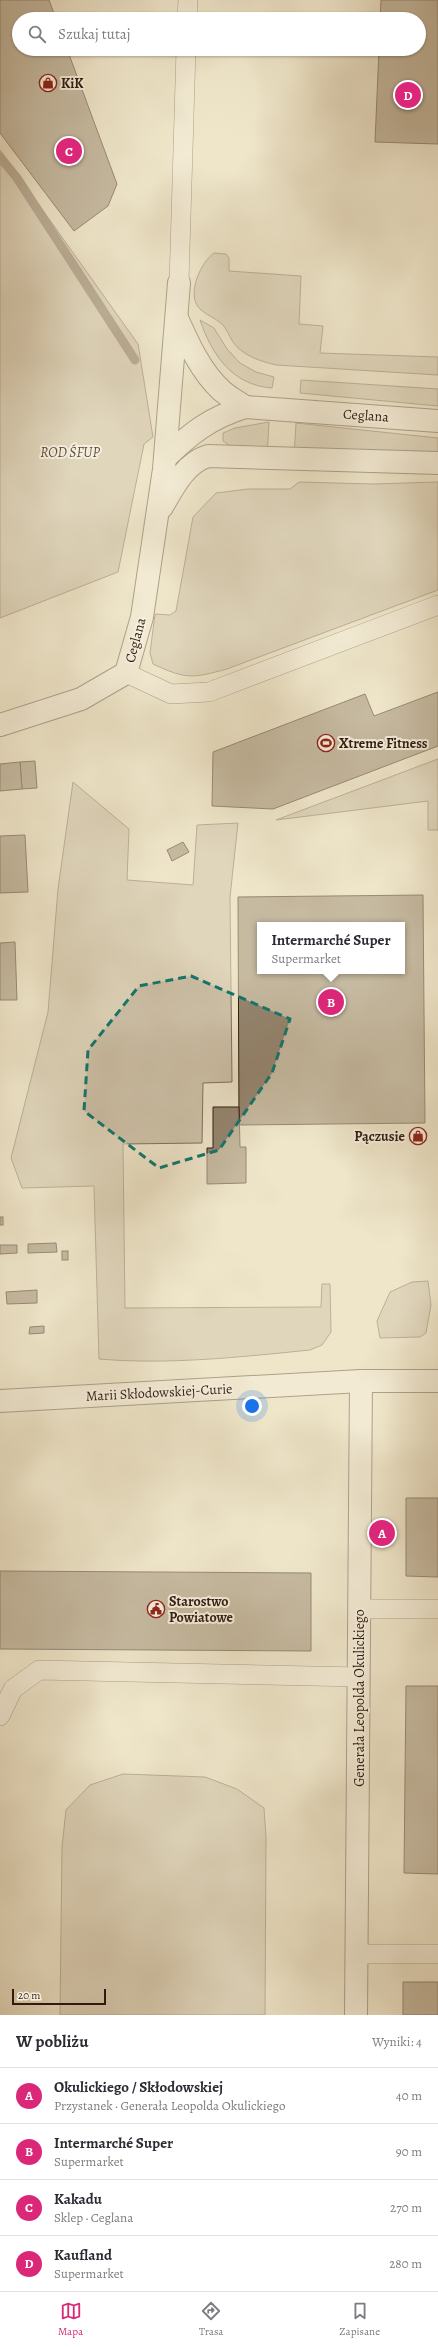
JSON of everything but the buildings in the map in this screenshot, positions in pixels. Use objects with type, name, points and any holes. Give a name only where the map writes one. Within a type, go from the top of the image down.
[{"type":"street","name":"Ceglana","points":[[0,725],[80,699],[126,673],[142,617],[165,458],[178,283]]},
{"type":"street","name":"Ceglana","points":[[176,315],[189,344],[202,366],[222,391],[245,407]]},
{"type":"street","name":"Ceglana","points":[[169,399],[178,422],[189,436],[198,445],[226,456]]},
{"type":"street","name":"Ceglana","points":[[165,458],[189,436],[220,415],[245,407],[438,421]]},
{"type":"street","name":"Ceglana","points":[[156,518],[175,485],[198,459],[208,456],[438,463]]},
{"type":"street","name":"Marii Skłodowskiej-Curie","points":[[0,1401],[361,1381],[438,1381]]},
{"type":"street","name":"Generała Leopolda Okulickiego","points":[[356,2015],[361,1381]]},
{"type":"lane","points":[[187,12],[188,0]]},
{"type":"lane","points":[[178,283],[186,56]]},
{"type":"lane","points":[[126,673],[171,694],[209,692],[438,605]]},
{"type":"lane","points":[[359,1609],[438,1609]]},
{"type":"lane","points":[[0,1716],[13,1690],[39,1670],[359,1677]]},
{"type":"lane","points":[[357,1954],[438,1954]]},
{"type":"highlighted area","points":[[191,976],[290,1019],[272,1073],[219,1150],[159,1168],[84,1111],[88,1050],[139,986]]},
{"type":"green space","name":"ROD ŚFUP","points":[[0,150],[138,344],[153,437],[144,444],[118,572],[0,618]]},
{"type":"green space","points":[[214,253],[226,254],[229,258],[229,271],[301,276],[299,324],[323,326],[320,353],[438,357],[438,375],[276,365],[258,360],[237,347],[222,324],[201,310],[196,304],[194,289],[196,280],[204,264]]},
{"type":"green space","points":[[200,320],[214,328],[227,349],[240,363],[256,372],[274,377],[272,388],[258,386],[246,381],[226,366],[211,345]]},
{"type":"green space","points":[[301,380],[438,389],[438,406],[300,393]]},
{"type":"green space","points":[[269,422],[267,457],[235,449],[223,441],[223,433],[235,428]]},
{"type":"green space","points":[[296,423],[438,438],[438,463],[294,457]]},
{"type":"green space","points":[[299,482],[373,484],[438,482],[438,590],[227,669],[198,676],[190,676],[174,673],[153,664],[150,653],[155,614],[170,615],[176,611],[193,517],[216,493],[248,489],[290,489]]},
{"type":"green space","points":[[438,759],[438,830],[428,830],[428,801],[276,820]]},
{"type":"green space","points":[[73,782],[129,829],[127,880],[193,885],[197,825],[238,823],[230,897],[232,1082],[203,1083],[202,1143],[123,1144],[125,1308],[321,1307],[322,1284],[330,1284],[331,1332],[322,1345],[310,1350],[178,1361],[125,1361],[99,1359],[94,1186],[22,1188],[11,1158],[48,1012],[58,889]]},
{"type":"green space","points":[[428,1281],[431,1305],[426,1333],[420,1337],[380,1338],[377,1321],[390,1292],[412,1282]]},
{"type":"green space","points":[[123,1774],[205,1777],[237,1789],[264,1808],[266,1837],[265,2015],[60,2015],[62,1847],[66,1810],[90,1785]]},
{"type":"waterway","points":[[0,157],[17,178],[135,360]]},
{"type":"place","name":"KiK","points":[[48,83]]},
{"type":"place","name":"Kaufland","points":[[408,95]]},
{"type":"place","name":"Kakadu","points":[[69,151]]},
{"type":"place","name":"Xtreme Fitness","points":[[326,743]]},
{"type":"place","name":"Intermarché Super","points":[[331,1002]]},
{"type":"place","name":"Pączusie","points":[[418,1136]]},
{"type":"place","name":"Okulickiego / Skłodowskiej","points":[[382,1533]]},
{"type":"place","name":"Starostwo Powiatowe","points":[[156,1609]]}]
